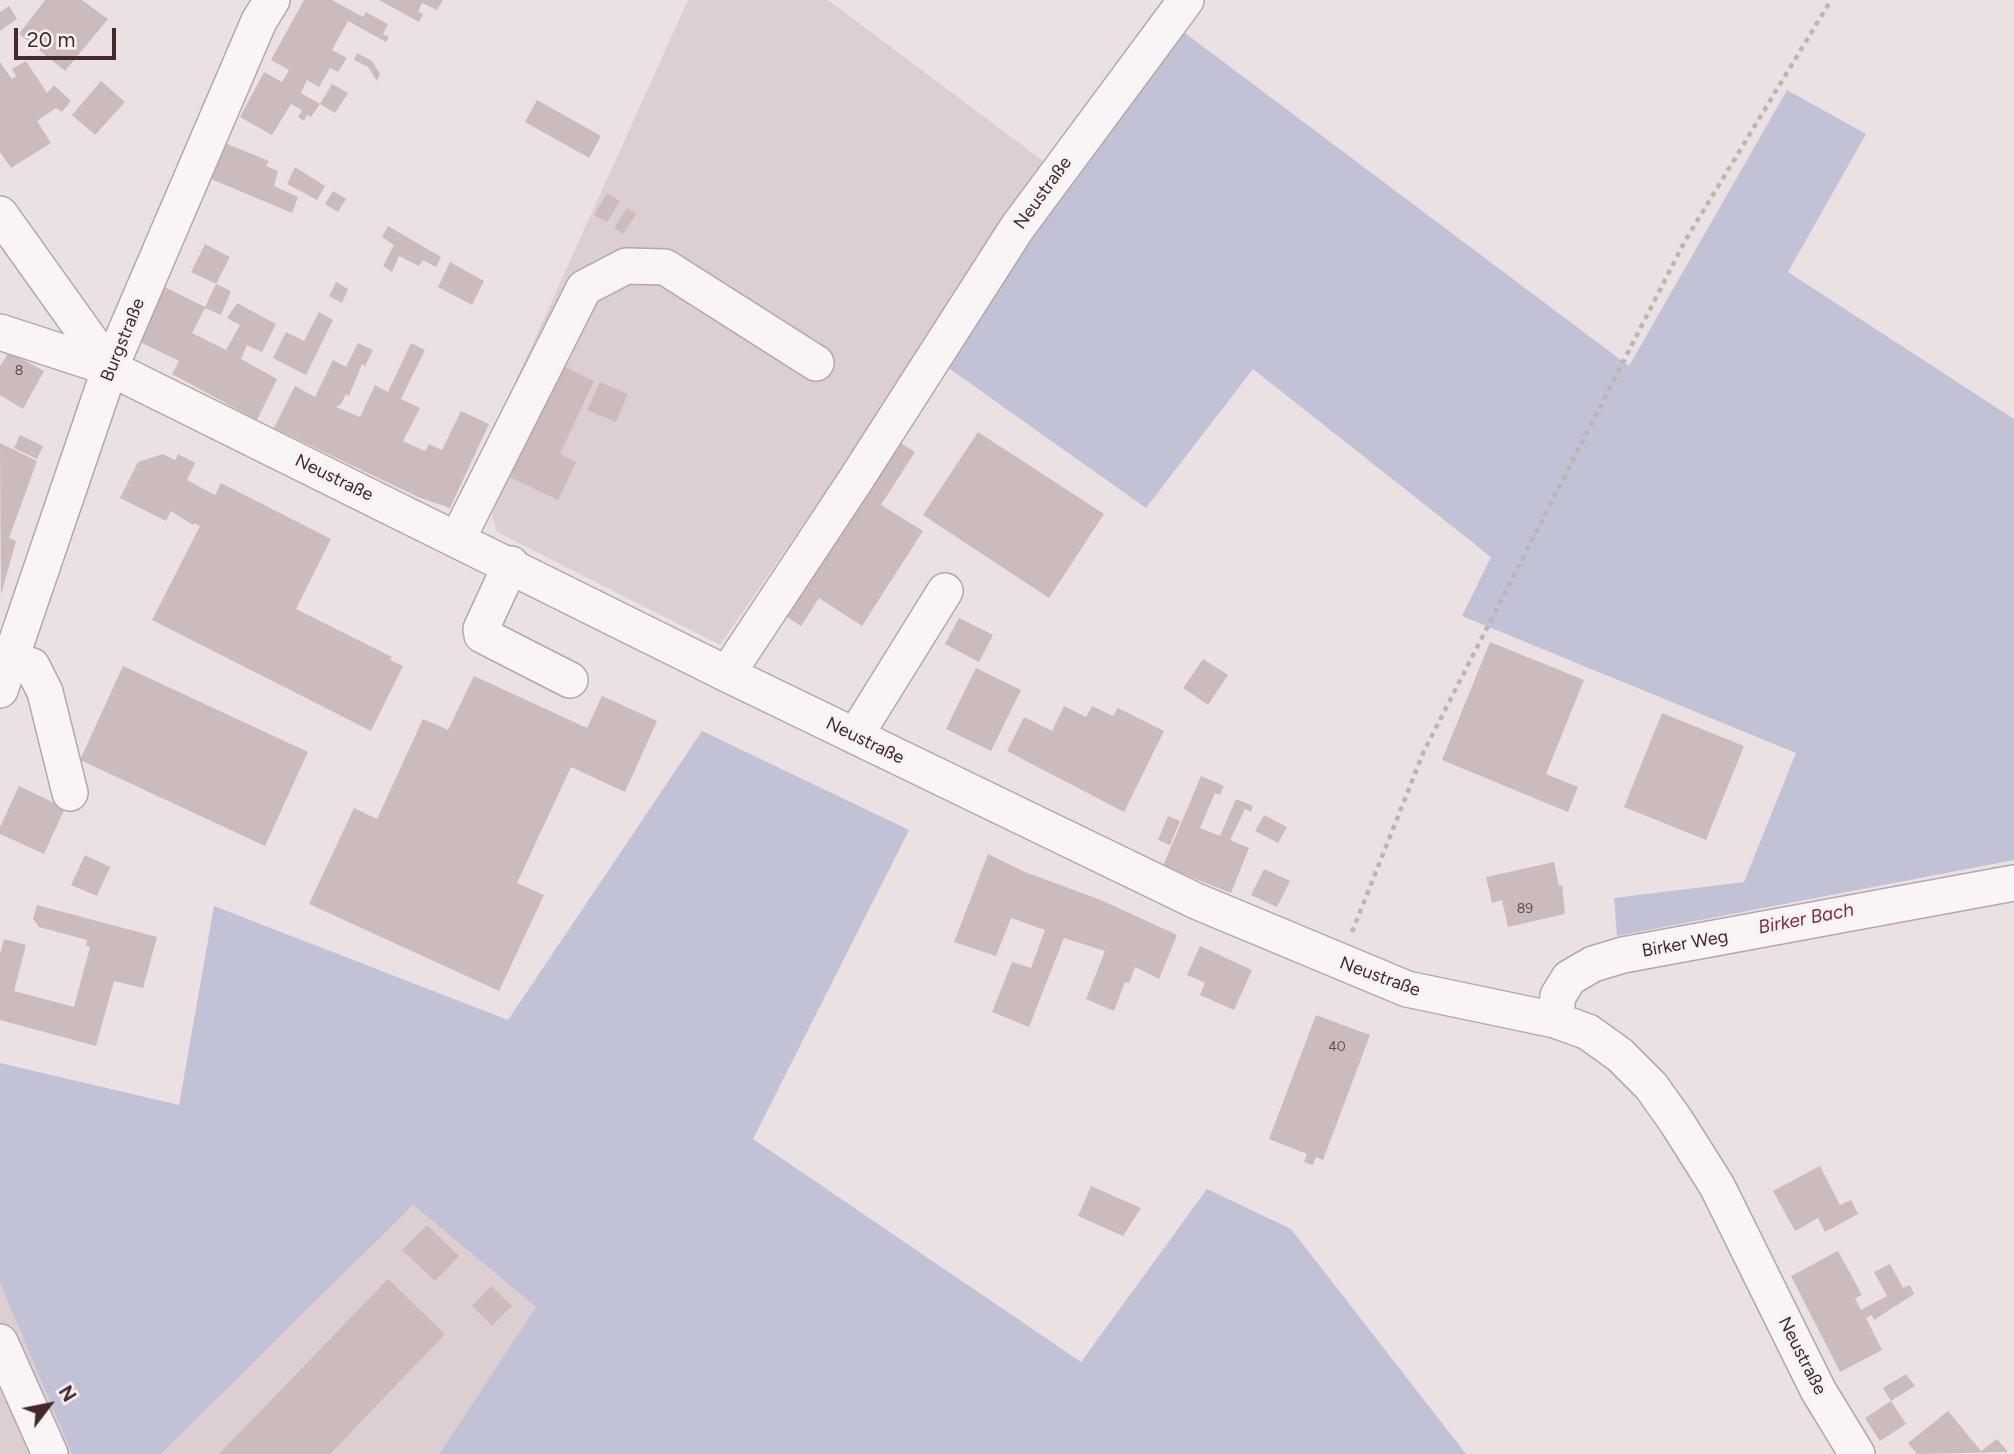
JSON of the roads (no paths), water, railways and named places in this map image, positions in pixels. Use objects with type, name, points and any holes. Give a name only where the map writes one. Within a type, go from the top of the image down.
[{"type":"street","name":"Burgstraße","points":[[5,674],[110,368],[259,22],[272,0]]},
{"type":"street","name":"Neustraße","points":[[727,674],[855,481],[1017,228],[1185,0]]},
{"type":"street","name":"Neustraße","points":[[0,214],[110,368],[511,564],[727,674],[1196,901],[1339,963],[1407,989],[1555,1020],[1588,1031],[1620,1055],[1651,1086],[1676,1121],[1717,1186],[1818,1390],[1857,1454]]},
{"type":"street","points":[[458,538],[584,288],[626,266],[665,267],[816,363]]},
{"type":"street","points":[[0,332],[110,368]]},
{"type":"street","points":[[511,564],[481,629],[482,635],[569,680]]},
{"type":"street","points":[[855,736],[945,591]]},
{"type":"street","points":[[5,674],[32,666],[46,692],[70,793]]},
{"type":"street","name":"Birker Weg","points":[[1555,1020],[1558,996],[1569,978],[1593,964],[1623,955],[2014,883]]},
{"type":"street","points":[[0,1342],[50,1454]]},
{"type":"water label","name":"Birker Bach","points":[[1806,919]]}]
